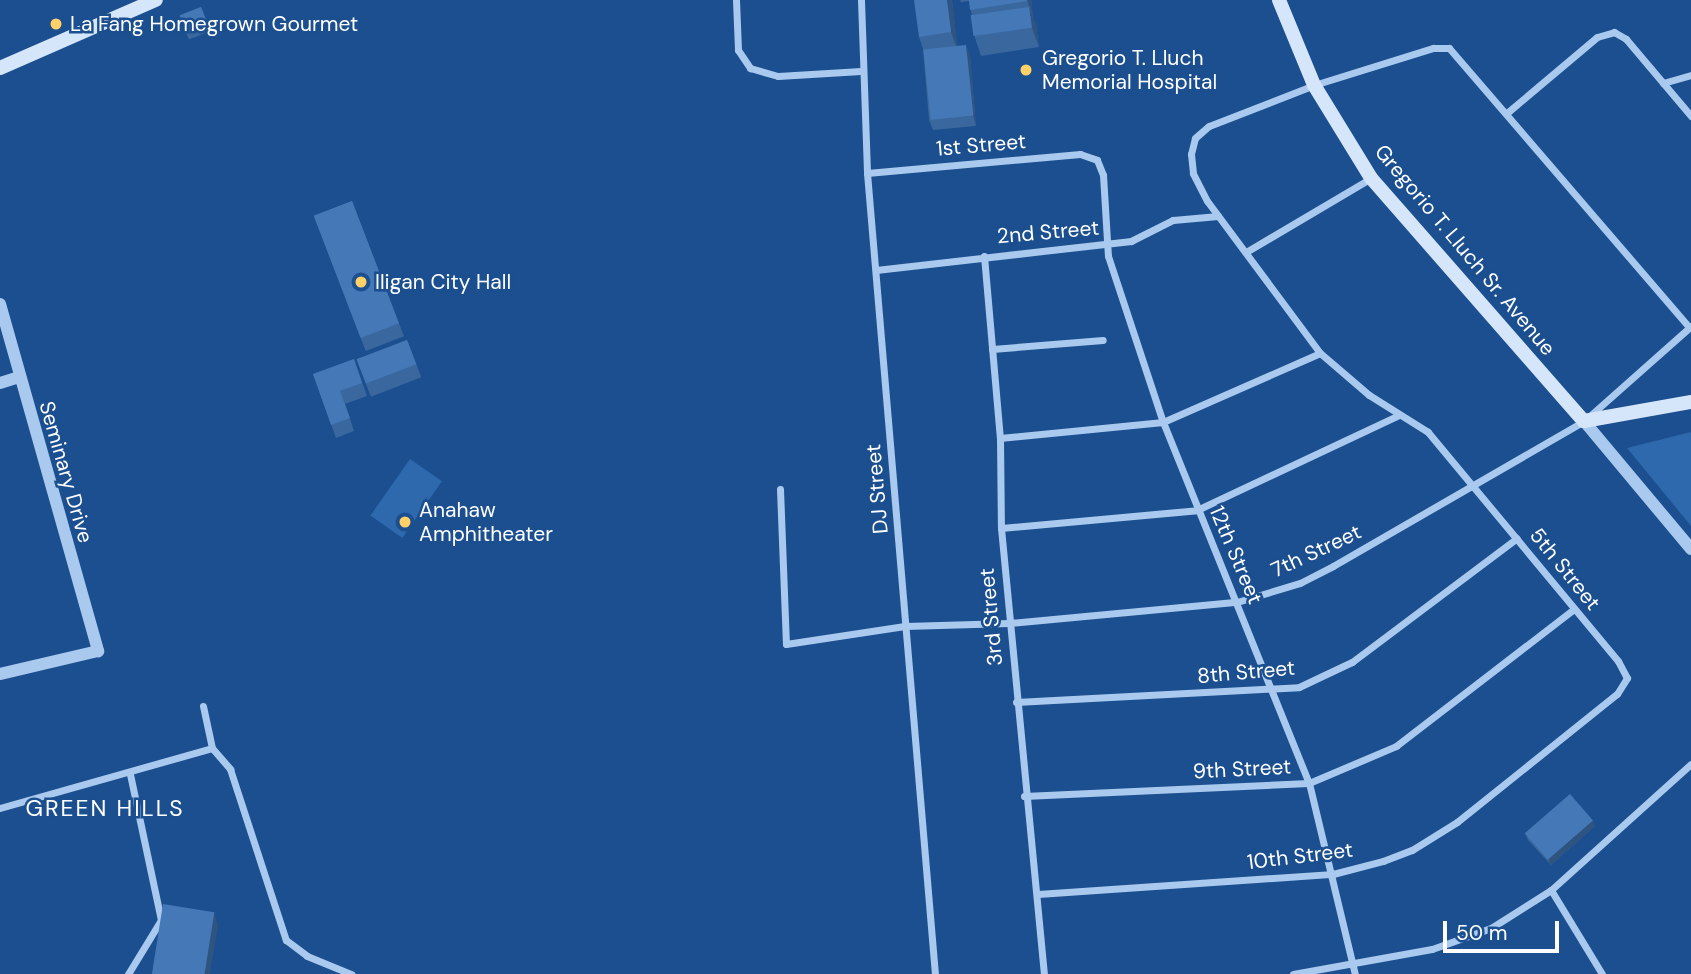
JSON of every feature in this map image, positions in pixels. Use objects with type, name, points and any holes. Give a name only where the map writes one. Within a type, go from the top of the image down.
[{"type":"main road","points":[[0,68],[156,0]]},
{"type":"main road","name":"Gregorio T. Lluch Sr. Avenue","points":[[1279,0],[1314,85],[1371,178],[1584,421]]},
{"type":"main road","points":[[1584,421],[1691,402]]},
{"type":"street","points":[[736,0],[738,50],[750,68],[778,76],[861,71]]},
{"type":"street","name":"DJ Street","points":[[861,0],[861,71],[867,173],[935,974]]},
{"type":"street","points":[[1690,326],[1508,112],[1606,33],[1621,34],[1691,116]]},
{"type":"street","name":"5th Street","points":[[1508,112],[1449,48],[1433,48],[1314,85],[1209,126],[1195,138],[1193,173],[1218,216],[1320,353],[1399,415],[1428,432],[1474,484],[1627,678]]},
{"type":"street","points":[[1663,83],[1691,75]]},
{"type":"street","name":"1st Street","points":[[867,173],[1080,154],[1097,160]]},
{"type":"street","name":"12th Street","points":[[1097,160],[1103,175],[1106,244],[1163,422],[1310,783],[1355,974]]},
{"type":"street","points":[[1247,252],[1371,178]]},
{"type":"street","name":"2nd Street","points":[[876,270],[1131,241],[1173,220],[1218,216]]},
{"type":"street","name":"3rd Street","points":[[984,256],[1000,438],[1001,528],[1024,796],[1038,894],[1045,974]]},
{"type":"street","name":"Seminary Drive","points":[[0,304],[98,651],[0,674]]},
{"type":"street","name":"7th Street","points":[[780,489],[786,644],[905,626],[1009,622],[1237,602],[1311,577],[1584,421],[1690,326]]},
{"type":"street","points":[[992,349],[1103,340]]},
{"type":"street","points":[[1000,438],[1163,422],[1320,353]]},
{"type":"street","points":[[0,383],[20,377]]},
{"type":"street","points":[[1001,528],[1197,510],[1399,415]]},
{"type":"street","points":[[1584,421],[1691,549]]},
{"type":"street","name":"8th Street","points":[[1016,702],[1272,691],[1326,678],[1352,662],[1517,538]]},
{"type":"street","name":"9th Street","points":[[1024,796],[1310,783],[1396,746],[1574,609]]},
{"type":"street","name":"10th Street","points":[[1038,894],[1333,874],[1383,861],[1437,836],[1617,694],[1627,678]]},
{"type":"street","points":[[203,706],[212,748],[230,769],[286,940],[307,956],[352,974]]},
{"type":"street","points":[[0,808],[130,774],[212,748]]},
{"type":"street","points":[[1293,974],[1468,938],[1551,890],[1691,764]]},
{"type":"street","points":[[128,974],[161,920],[130,774]]},
{"type":"street","points":[[1551,890],[1602,974]]},
{"type":"shaded area","points":[[1691,432],[1691,526],[1627,448]]},
{"type":"shaded area","points":[[410,459],[442,481],[402,538],[370,516]]},
{"type":"building","points":[[914,0],[947,0],[951,32],[919,37]]},
{"type":"building","points":[[969,0],[1027,0],[1027,1],[970,10]]},
{"type":"building","points":[[201,7],[208,24],[186,32],[180,16]]},
{"type":"building","points":[[1029,7],[1032,28],[973,36],[971,15]]},
{"type":"building","points":[[966,45],[973,116],[931,120],[923,49]]},
{"type":"building","name":"Iligan City Hall","points":[[352,201],[399,323],[361,338],[314,216]]},
{"type":"building","points":[[407,340],[416,364],[366,384],[357,359]]},
{"type":"building","points":[[354,359],[362,383],[340,391],[350,418],[331,425],[313,374]]},
{"type":"building","points":[[1570,794],[1593,820],[1548,860],[1525,833]]},
{"type":"building","points":[[163,904],[214,912],[205,974],[152,974]]},
{"type":"place","name":"La Fang Homegrown Gourmet","points":[[56,24]]},
{"type":"place","name":"Gregorio T. Lluch Memorial Hospital","points":[[1026,70]]},
{"type":"place","name":"Iligan City Hall","points":[[361,282]]},
{"type":"place","name":"Anahaw Amphitheater","points":[[405,522]]},
{"type":"district","name":"GREEN HILLS","points":[[105,808]]}]
